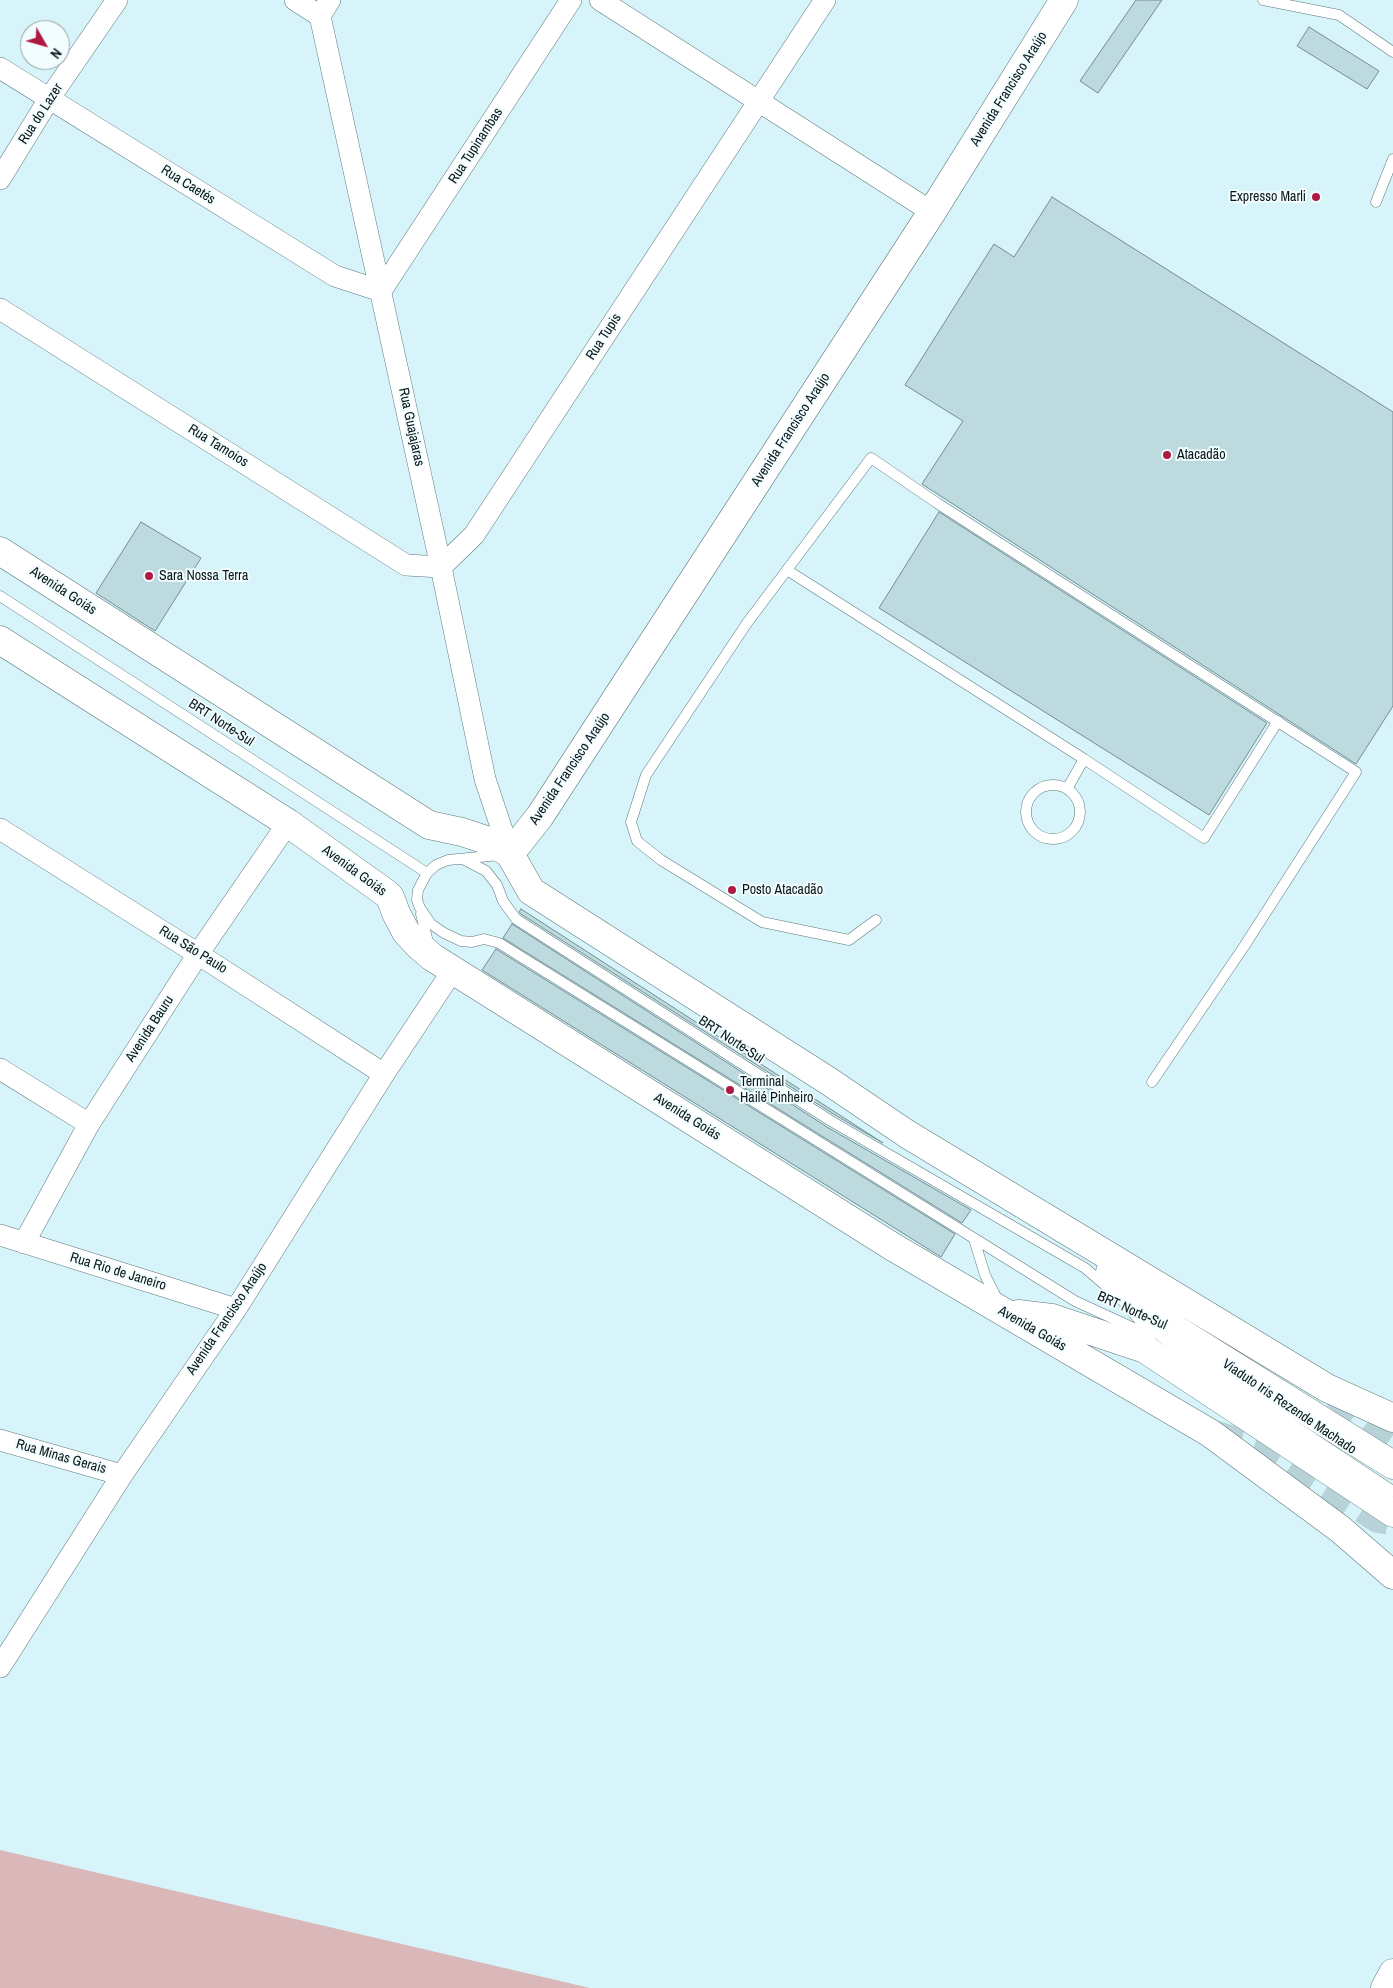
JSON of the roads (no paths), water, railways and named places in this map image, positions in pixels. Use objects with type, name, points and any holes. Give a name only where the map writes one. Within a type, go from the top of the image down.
[{"type":"main road","name":"Avenida Francisco Araújo","points":[[510,854],[540,816],[932,212],[1064,0]]},
{"type":"main road","name":"Avenida Goiás","points":[[0,551],[429,825],[462,832],[492,842],[510,854],[531,891],[830,1082],[907,1134],[1327,1388],[1393,1418]]},
{"type":"main road","name":"Avenida Goiás","points":[[0,640],[288,823],[390,898],[406,932],[418,945],[442,964],[877,1237],[1210,1433],[1340,1529],[1393,1575]]},
{"type":"main road","points":[[1055,1224],[1167,1343],[1393,1513]]},
{"type":"main road","points":[[1004,1312],[1052,1318],[1145,1350],[1167,1343],[1393,1466]]},
{"type":"main road","points":[[1386,1988],[1393,1973]]},
{"type":"street","name":"Rua do Lazer","points":[[0,179],[50,99],[117,0]]},
{"type":"street","points":[[295,0],[325,8]]},
{"type":"street","name":"Rua Tupinambas","points":[[381,291],[571,0]]},
{"type":"street","points":[[600,0],[932,212]]},
{"type":"street","name":"Rua Tupis","points":[[441,567],[474,535],[825,0]]},
{"type":"street","name":"Rua Guajajaras","points":[[325,8],[381,291],[485,779],[510,854]]},
{"type":"street","name":"Rua Caetés","points":[[0,68],[335,276],[381,291]]},
{"type":"street","name":"Rua Tamoios","points":[[0,309],[406,565],[441,567]]},
{"type":"street","name":"Avenida Bauru","points":[[24,1243],[89,1124],[198,954],[288,823]]},
{"type":"street","name":"Rua São Paulo","points":[[0,829],[384,1074]]},
{"type":"street","name":"Avenida Francisco Araújo","points":[[2,1659],[122,1474],[236,1309],[384,1074],[442,964]]},
{"type":"street","points":[[0,1069],[89,1124]]},
{"type":"street","name":"Rua Rio de Janeiro","points":[[0,1235],[236,1309]]},
{"type":"street","name":"Rua Minas Gerais","points":[[0,1440],[122,1474]]},
{"type":"lane","points":[[1264,0],[1339,14],[1393,52]]},
{"type":"lane","points":[[1376,202],[1393,159]]},
{"type":"lane","points":[[876,920],[848,940],[762,922],[661,860],[636,841],[631,822],[646,775],[747,624],[871,458],[937,503],[1356,772],[1245,945],[1152,1082]]},
{"type":"lane","points":[[787,570],[1204,838],[1278,721]]},
{"type":"lane","name":"BRT Norte-Sul","points":[[0,596],[427,873]]},
{"type":"lane","points":[[1067,789],[1084,760]]},
{"type":"lane","points":[[1047,785],[1057,785],[1067,789],[1075,796],[1080,806],[1080,816],[1076,826],[1069,834],[1059,839],[1049,840],[1038,836],[1030,828],[1026,818],[1029,798],[1037,790],[1047,785]]},
{"type":"lane","points":[[442,964],[417,900],[418,890],[427,873],[436,865],[448,860],[510,854]]},
{"type":"lane","name":"BRT Norte-Sul","points":[[463,859],[486,871],[497,885],[503,901],[516,919],[831,1121],[1085,1268],[1120,1297],[1140,1321],[1167,1343]]},
{"type":"lane","name":"BRT Norte-Sul","points":[[420,908],[431,924],[461,941],[472,942],[484,939],[499,943],[740,1091],[1075,1301],[1167,1343]]},
{"type":"lane","points":[[974,1239],[985,1275],[1004,1312]]},
{"type":"lane","name":"Viaduto Iris Rezende Machado","points":[[1167,1343],[1393,1491]]},
{"type":"tunnel","points":[[1336,1395],[1368,1423],[1393,1441]]},
{"type":"tunnel","points":[[1214,1434],[1274,1453],[1378,1519],[1391,1521]]},
{"type":"place","name":"Expresso Marli","points":[[1316,197]]},
{"type":"place","name":"Atacadão","points":[[1167,455]]},
{"type":"place","name":"Sara Nossa Terra","points":[[149,576]]},
{"type":"place","name":"Posto Atacadão","points":[[732,890]]},
{"type":"place","name":"Terminal Hailé Pinheiro","points":[[730,1090]]}]
